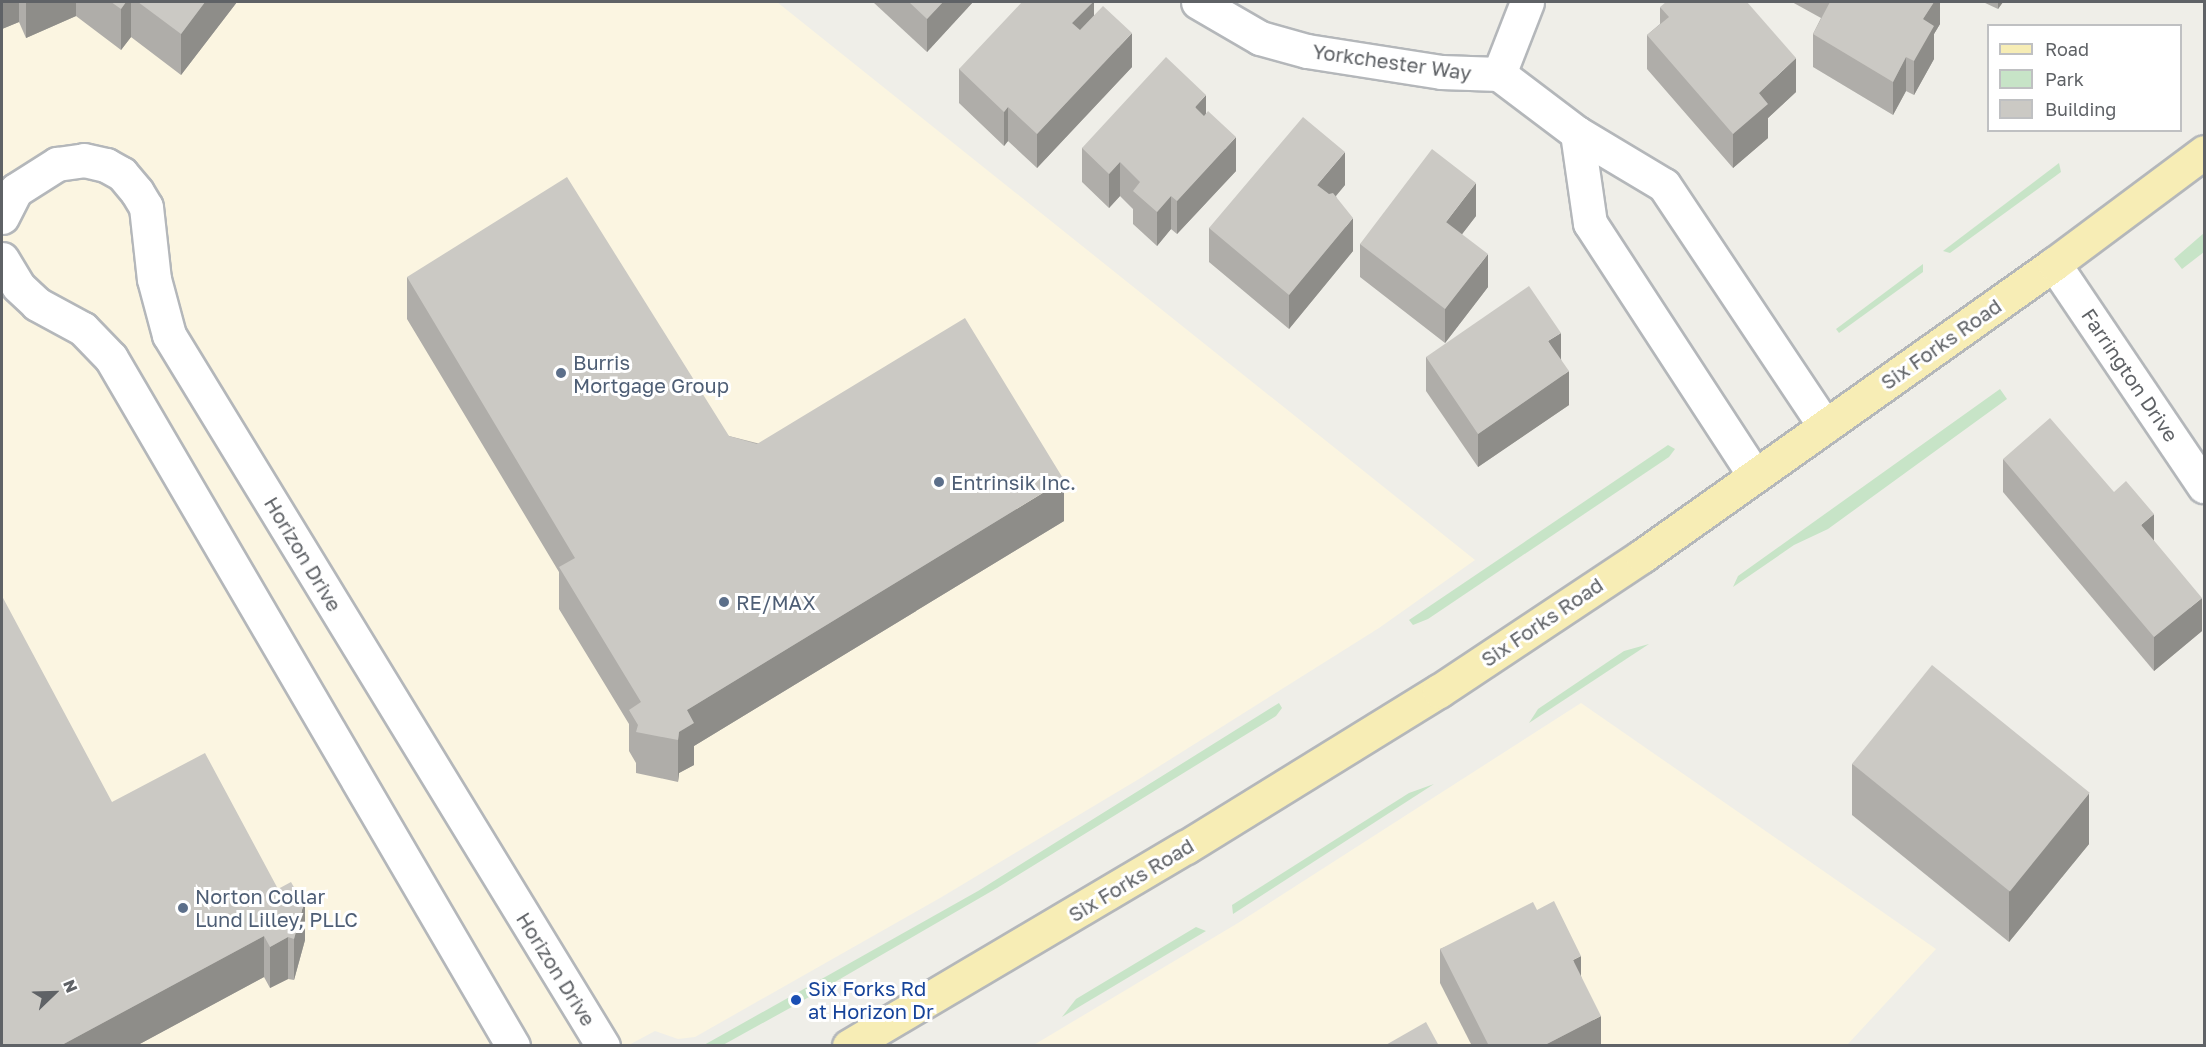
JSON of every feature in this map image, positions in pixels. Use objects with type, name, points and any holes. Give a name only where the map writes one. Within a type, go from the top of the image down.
[{"type":"main road","name":"Six Forks Road","points":[[849,1046],[1376,732],[1642,556],[2054,264],[2205,152]]},
{"type":"street","name":"Yorkchester Way","points":[[1198,2],[1260,38],[1307,51],[1441,72],[1499,74],[1576,133],[1664,185],[1825,426]]},
{"type":"street","points":[[1499,74],[1527,2]]},
{"type":"street","points":[[1576,133],[1590,223],[1754,475]]},
{"type":"street","name":"Horizon Drive","points":[[2,217],[16,190],[57,164],[84,160],[106,165],[122,174],[137,192],[146,207],[154,279],[169,335],[603,1046]]},
{"type":"street","points":[[2,259],[18,286],[37,304],[83,329],[111,358],[513,1046]]},
{"type":"street","name":"Farrington Drive","points":[[2054,264],[2205,486]]},
{"type":"shaded area","points":[[2,2],[777,2],[1475,560],[1379,628],[1139,779],[940,898],[695,1037],[678,1039],[655,1031],[627,1046],[2,1046]]},
{"type":"shaded area","points":[[1581,703],[1936,949],[1847,1045],[1032,1046],[1238,923]]},
{"type":"green space","points":[[2059,163],[2061,172],[1950,253],[1943,251]]},
{"type":"green space","points":[[2204,233],[2204,252],[2182,269],[2174,259]]},
{"type":"green space","points":[[1923,264],[1923,272],[1839,333],[1836,329]]},
{"type":"green space","points":[[2000,389],[2007,399],[1828,529],[1794,545],[1733,587],[1738,576]]},
{"type":"green space","points":[[1668,445],[1675,449],[1669,457],[1428,619],[1413,625],[1409,620]]},
{"type":"green space","points":[[1649,644],[1529,723],[1538,709],[1624,651]]},
{"type":"green space","points":[[1279,703],[1282,708],[1276,716],[997,888],[723,1045],[704,1045],[978,891]]},
{"type":"green space","points":[[1434,784],[1233,914],[1232,905],[1409,793]]},
{"type":"green space","points":[[1196,927],[1206,931],[1062,1017],[1076,999]]},
{"type":"building","points":[[111,2],[126,2],[121,9]]},
{"type":"building","points":[[138,2],[205,2],[181,34]]},
{"type":"building","points":[[909,2],[943,2],[927,19]]},
{"type":"building","points":[[1022,2],[1093,2],[1072,23],[1080,30],[1103,6],[1132,33],[1037,134],[1008,107],[1004,112],[959,69]]},
{"type":"building","points":[[1666,2],[1747,2],[1796,58],[1759,93],[1768,104],[1733,134],[1647,35],[1669,17],[1660,7]]},
{"type":"building","points":[[1830,2],[1934,2],[1923,19],[1934,26],[1914,61],[1906,57],[1893,82],[1813,34]]},
{"type":"building","points":[[1166,57],[1206,95],[1195,107],[1204,116],[1208,111],[1236,137],[1177,201],[1171,196],[1157,212],[1133,191],[1140,182],[1120,162],[1109,174],[1082,148]]},
{"type":"building","points":[[1303,117],[1345,152],[1317,185],[1329,194],[1333,193],[1353,218],[1289,295],[1209,228]]},
{"type":"building","points":[[1432,149],[1476,183],[1446,222],[1488,254],[1445,309],[1360,244]]},
{"type":"building","points":[[567,177],[729,436],[757,444],[965,318],[1064,480],[687,710],[694,723],[679,732],[678,740],[636,732],[638,725],[629,710],[641,702],[559,567],[575,558],[407,277]]},
{"type":"building","points":[[1529,286],[1561,333],[1548,341],[1569,371],[1478,434],[1426,357]]},
{"type":"building","points":[[2050,418],[2114,492],[2126,481],[2154,514],[2141,525],[2202,598],[2154,637],[2003,459]]},
{"type":"building","points":[[2,596],[112,802],[205,753],[278,889],[291,882],[300,898],[305,899],[294,939],[288,937],[270,947],[264,936],[60,1046],[2,1046]]},
{"type":"building","points":[[1932,665],[2090,793],[2010,891],[1852,764]]},
{"type":"building","points":[[1554,901],[1581,956],[1573,960],[1601,1016],[1543,1046],[1489,1046],[1440,949],[1533,902],[1537,910]]},
{"type":"building","points":[[1426,1022],[1439,1046],[1384,1046]]},
{"type":"place","name":"Burris Mortgage Group","points":[[561,373]]},
{"type":"place","name":"Entrinsik Inc.","points":[[939,482]]},
{"type":"place","name":"RE/MAX","points":[[724,602]]},
{"type":"place","name":"Norton Collar Lund Lilley, PLLC","points":[[183,908]]},
{"type":"place","name":"Six Forks Rd at Horizon Dr","points":[[796,1000]]}]
